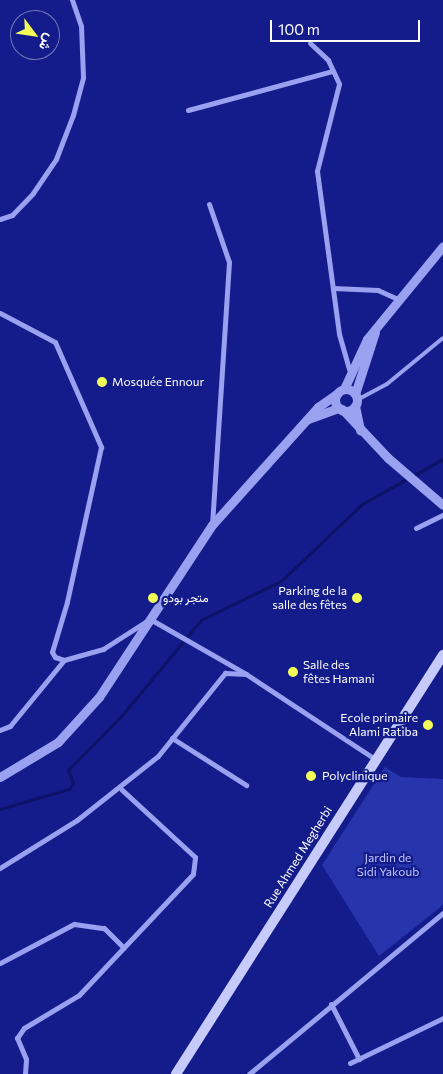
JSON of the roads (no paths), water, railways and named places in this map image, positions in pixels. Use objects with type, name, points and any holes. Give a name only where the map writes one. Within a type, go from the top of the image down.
[{"type":"main road","name":"Rue Ahmed Megherbi","points":[[176,1074],[433,670],[443,658]]},
{"type":"street","points":[[0,219],[12,215],[32,193],[56,159],[73,115],[83,77],[81,26],[72,0]]},
{"type":"street","points":[[310,43],[333,71],[340,92],[325,125],[317,171],[333,288],[349,370]]},
{"type":"street","points":[[188,110],[333,71]]},
{"type":"street","points":[[209,204],[229,262],[212,525]]},
{"type":"street","points":[[443,246],[375,332],[349,370],[341,391],[340,409],[388,458],[443,505]]},
{"type":"street","points":[[333,288],[378,290],[401,301]]},
{"type":"street","points":[[0,313],[55,342],[101,447],[67,602],[52,652],[64,660]]},
{"type":"street","points":[[360,430],[356,400],[375,332]]},
{"type":"street","points":[[341,391],[356,400]]},
{"type":"street","points":[[0,777],[58,742],[98,697],[212,525],[308,419],[341,391]]},
{"type":"street","points":[[308,419],[340,409],[356,400]]},
{"type":"street","points":[[416,528],[443,515]]},
{"type":"street","points":[[0,730],[10,726],[64,660],[103,648],[150,619]]},
{"type":"street","points":[[150,619],[246,674],[376,759]]},
{"type":"street","points":[[0,868],[121,789],[172,738],[225,673],[246,674]]},
{"type":"street","points":[[172,738],[246,785]]},
{"type":"street","points":[[25,1074],[26,1059],[17,1038],[24,1028],[79,995],[193,874],[196,864],[187,849],[121,789]]},
{"type":"street","points":[[249,1074],[443,913]]},
{"type":"street","points":[[0,963],[74,924],[104,928],[124,948]]},
{"type":"street","points":[[331,1004],[359,1059]]},
{"type":"street","points":[[350,1063],[443,1018]]},
{"type":"lane","points":[[356,400],[387,384],[443,338]]},
{"type":"waterway","points":[[0,809],[69,789],[73,783],[68,770],[123,714],[201,620],[281,581],[362,504],[443,459]]},
{"type":"place","name":"Mosquée Ennour","points":[[102,382]]},
{"type":"place","name":"متجر بودو","points":[[153,598]]},
{"type":"place","name":"Parking de la salle des fêtes","points":[[357,598]]},
{"type":"place","name":"Salle des fêtes Hamani","points":[[293,672]]},
{"type":"place","name":"Ecole primaire Alami Ratiba","points":[[428,725]]},
{"type":"place","name":"Polyclinique","points":[[311,776]]},
{"type":"park label","name":"Jardin de Sidi Yakoub","points":[[388,865]]}]
